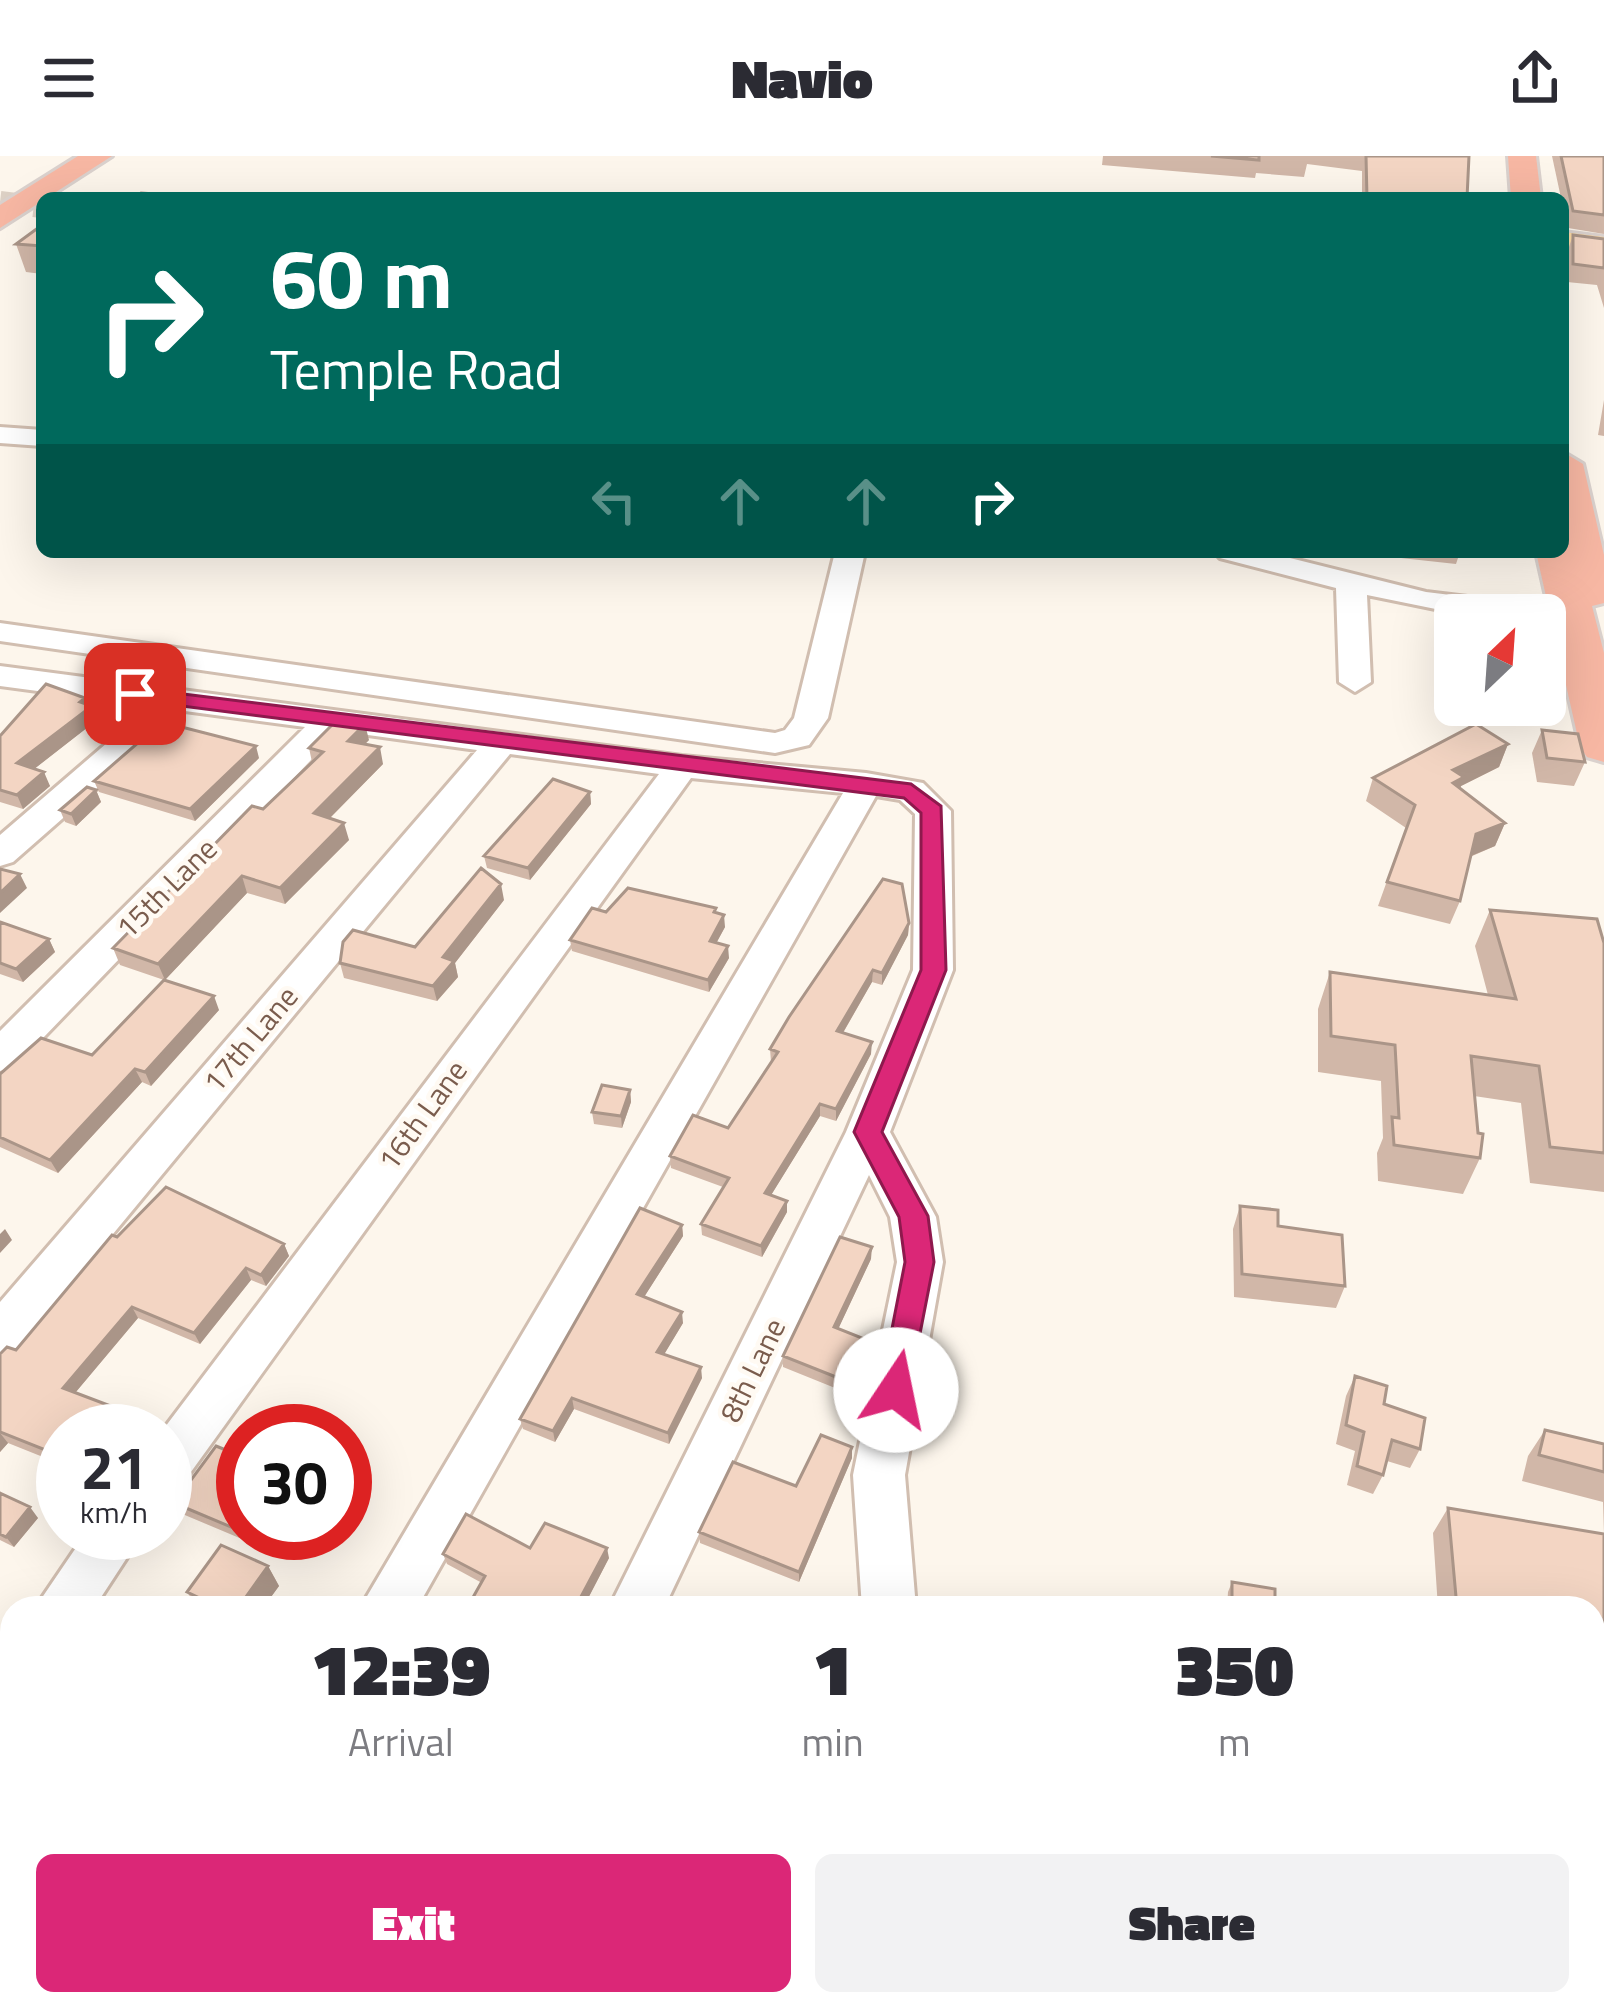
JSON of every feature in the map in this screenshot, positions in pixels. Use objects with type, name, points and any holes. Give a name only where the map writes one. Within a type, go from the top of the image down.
[{"type":"highway","points":[[42,192],[98,156]]},
{"type":"highway","points":[[73,192],[126,156]]},
{"type":"highway","points":[[1501,156],[1504,192]]},
{"type":"highway","points":[[1522,156],[1525,192]]},
{"type":"highway","points":[[0,219],[36,196]]},
{"type":"highway","points":[[0,238],[36,216]]},
{"type":"highway","points":[[1558,558],[1562,594]]},
{"type":"highway","points":[[1564,558],[1565,594]]},
{"type":"highway","points":[[1566,626],[1604,747]]},
{"type":"main road","points":[[1569,241],[1604,245]]},
{"type":"street","points":[[0,435],[36,438]]},
{"type":"street","points":[[0,632],[775,743],[797,738],[811,718],[849,558]]},
{"type":"street","points":[[1253,558],[1434,602]]},
{"type":"street","points":[[1351,583],[1355,682]]},
{"type":"street","name":"8th Lane","points":[[2,678],[682,766],[866,784],[911,791],[933,811],[933,970],[868,1132],[642,1596]]},
{"type":"street","points":[[0,854],[177,700]]},
{"type":"street","name":"15th Lane","points":[[0,1057],[331,720]]},
{"type":"street","name":"17th Lane","points":[[0,1336],[501,743]]},
{"type":"street","name":"16th Lane","points":[[192,1430],[682,766]]},
{"type":"street","points":[[394,1596],[866,784]]},
{"type":"street","points":[[868,1132],[913,1216],[920,1262],[880,1475],[889,1596]]},
{"type":"street","points":[[71,1596],[97,1560]]},
{"type":"building","points":[[1211,156],[1259,156],[1259,160]]},
{"type":"building","points":[[1366,156],[1469,156],[1467,192],[1367,192]]},
{"type":"building","points":[[1561,156],[1604,156],[1604,215],[1573,211]]},
{"type":"building","points":[[36,229],[36,246],[16,244]]},
{"type":"building","points":[[1573,235],[1604,239],[1604,268],[1573,264]]},
{"type":"building","points":[[46,684],[85,698],[80,702],[92,706],[17,763],[44,772],[17,795],[0,790],[0,736]]},
{"type":"building","points":[[337,720],[365,724],[348,741],[380,747],[314,813],[344,823],[280,888],[242,876],[158,964],[113,948],[252,806],[263,809],[323,752],[309,748]]},
{"type":"building","points":[[162,722],[256,746],[190,809],[94,781]]},
{"type":"building","points":[[1472,726],[1508,744],[1453,770],[1464,777],[1453,783],[1505,823],[1476,834],[1460,901],[1387,882],[1415,805],[1373,778]]},
{"type":"building","points":[[1542,730],[1578,734],[1585,762],[1547,758]]},
{"type":"building","points":[[553,779],[590,792],[528,868],[484,856]]},
{"type":"building","points":[[87,787],[96,790],[71,814],[60,810]]},
{"type":"building","points":[[481,868],[501,884],[443,957],[454,961],[433,986],[340,963],[343,942],[353,930],[415,947]]},
{"type":"building","points":[[0,869],[20,874],[0,893]]},
{"type":"building","points":[[883,879],[902,884],[909,923],[882,973],[873,970],[837,1031],[872,1042],[836,1109],[820,1104],[765,1193],[787,1201],[761,1246],[701,1224],[729,1178],[670,1156],[693,1115],[728,1128],[778,1052],[770,1049],[789,1017]]},
{"type":"building","points":[[628,888],[716,908],[714,912],[724,915],[710,941],[728,946],[708,980],[570,940],[592,908],[606,912]]},
{"type":"building","points":[[1490,910],[1597,919],[1604,943],[1604,1153],[1550,1147],[1539,1066],[1471,1056],[1478,1133],[1483,1134],[1480,1158],[1394,1145],[1392,1117],[1399,1118],[1395,1045],[1331,1036],[1330,972],[1516,999]]},
{"type":"building","points":[[0,922],[49,939],[16,969],[0,963]]},
{"type":"building","points":[[164,980],[214,996],[145,1072],[135,1069],[50,1160],[0,1137],[0,1074],[41,1038],[92,1055]]},
{"type":"building","points":[[602,1085],[630,1090],[621,1116],[592,1112]]},
{"type":"building","points":[[166,1187],[284,1244],[261,1275],[246,1268],[194,1333],[132,1307],[63,1388],[105,1404],[36,1404],[36,1446],[0,1432],[0,1354],[7,1347],[16,1350],[112,1235],[117,1237]]},
{"type":"building","points":[[1240,1206],[1278,1210],[1278,1226],[1342,1235],[1345,1286],[1242,1274]]},
{"type":"building","points":[[640,1208],[682,1225],[637,1294],[682,1312],[657,1352],[701,1367],[668,1433],[572,1398],[553,1431],[520,1419]]},
{"type":"building","points":[[840,1237],[872,1247],[834,1327],[862,1338],[841,1379],[783,1356]]},
{"type":"building","points":[[1355,1376],[1387,1386],[1384,1404],[1425,1418],[1420,1449],[1392,1440],[1383,1475],[1357,1466],[1364,1432],[1346,1425]]},
{"type":"building","points":[[1545,1430],[1604,1444],[1604,1472],[1539,1455]]},
{"type":"building","points":[[821,1435],[852,1447],[799,1572],[699,1532],[733,1462],[796,1486]]},
{"type":"building","points":[[216,1446],[216,1521],[192,1511],[192,1479]]},
{"type":"building","points":[[0,1493],[30,1507],[6,1537],[0,1534]]},
{"type":"building","points":[[1448,1508],[1604,1534],[1604,1596],[1456,1596]]},
{"type":"building","points":[[466,1514],[530,1548],[545,1523],[607,1548],[581,1596],[474,1596],[485,1576],[443,1554]]},
{"type":"building","points":[[216,1552],[216,1560],[255,1560],[268,1566],[247,1596],[187,1592]]},
{"type":"building","points":[[1232,1582],[1275,1589],[1275,1596],[1232,1596]]},
{"type":"tunnel","points":[[0,202],[36,206]]},
{"type":"route","points":[[135,694],[682,766],[866,784],[911,791],[933,811],[933,970],[868,1132],[913,1216],[920,1262],[896,1390]]}]
